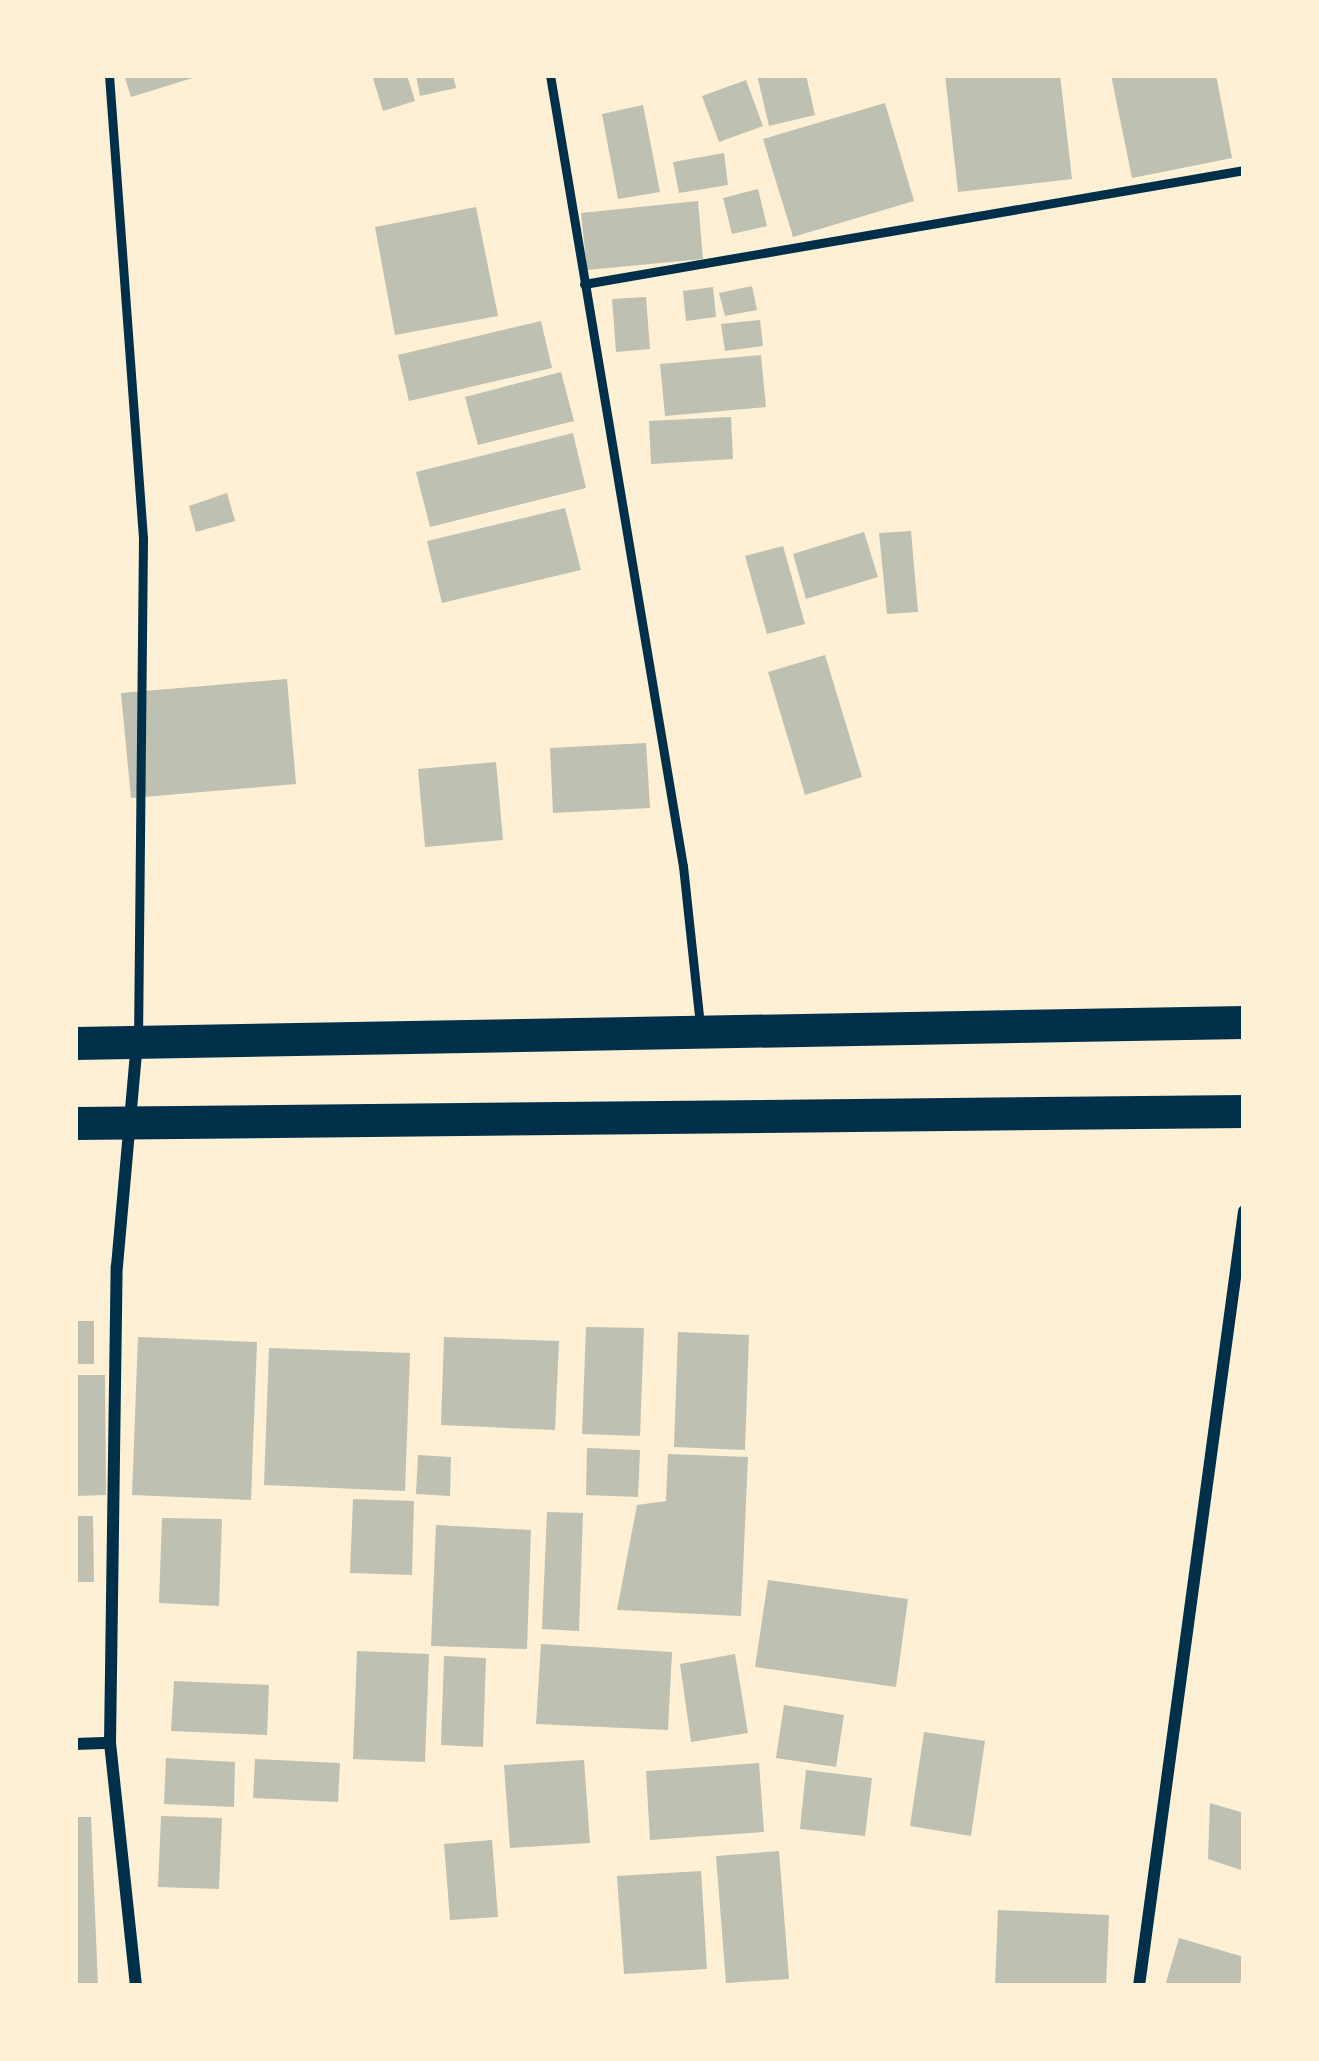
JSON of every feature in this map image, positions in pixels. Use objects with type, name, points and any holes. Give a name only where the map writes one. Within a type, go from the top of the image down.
[{"type":"highway","points":[[75,1043],[1244,1022]]},
{"type":"highway","points":[[75,1123],[1244,1111]]},
{"type":"street","points":[[136,1986],[110,1743],[117,1266],[137,1043]]},
{"type":"street","points":[[1139,1986],[1244,1210]]},
{"type":"street","points":[[75,1744],[110,1743]]},
{"type":"lane","points":[[109,75],[143,538],[137,1043]]},
{"type":"lane","points":[[550,75],[682,866],[701,1035]]},
{"type":"lane","points":[[584,284],[1244,170]]},
{"type":"building","points":[[124,75],[199,75],[199,76],[131,97]]},
{"type":"building","points":[[372,75],[407,75],[415,101],[383,111]]},
{"type":"building","points":[[416,75],[453,75],[456,88],[420,96]]},
{"type":"building","points":[[757,75],[806,75],[815,115],[769,126]]},
{"type":"building","points":[[945,75],[1060,75],[1072,179],[958,192]]},
{"type":"building","points":[[1111,75],[1216,75],[1232,158],[1132,178]]},
{"type":"building","points":[[746,80],[763,126],[719,142],[702,96]]},
{"type":"building","points":[[885,103],[914,201],[793,237],[763,139]]},
{"type":"building","points":[[643,105],[660,192],[618,199],[602,114]]},
{"type":"building","points":[[724,153],[728,185],[679,193],[673,162]]},
{"type":"building","points":[[758,189],[767,226],[732,234],[723,198]]},
{"type":"building","points":[[698,201],[703,259],[587,270],[581,213]]},
{"type":"building","points":[[476,207],[498,316],[395,335],[375,227]]},
{"type":"building","points":[[752,286],[757,310],[725,316],[719,293]]},
{"type":"building","points":[[713,287],[716,317],[686,321],[683,291]]},
{"type":"building","points":[[646,297],[650,349],[616,352],[612,299]]},
{"type":"building","points":[[760,320],[763,346],[725,351],[721,324]]},
{"type":"building","points":[[541,321],[552,368],[409,401],[398,355]]},
{"type":"building","points":[[761,355],[766,407],[665,416],[660,364]]},
{"type":"building","points":[[561,372],[574,421],[478,445],[465,397]]},
{"type":"building","points":[[731,417],[733,459],[651,464],[649,421]]},
{"type":"building","points":[[573,433],[586,488],[430,527],[416,472]]},
{"type":"building","points":[[227,493],[235,521],[196,532],[189,506]]},
{"type":"building","points":[[565,508],[581,570],[442,603],[427,541]]},
{"type":"building","points":[[911,531],[918,612],[887,614],[879,533]]},
{"type":"building","points":[[864,532],[878,577],[806,599],[793,554]]},
{"type":"building","points":[[783,546],[805,624],[767,634],[745,556]]},
{"type":"building","points":[[825,655],[862,777],[805,795],[768,672]]},
{"type":"building","points":[[287,679],[296,784],[131,798],[121,693]]},
{"type":"building","points":[[646,743],[650,808],[553,813],[550,748]]},
{"type":"building","points":[[496,762],[503,840],[425,847],[418,769]]},
{"type":"building","points":[[75,1321],[94,1321],[94,1364],[75,1364]]},
{"type":"building","points":[[586,1327],[644,1328],[640,1436],[582,1434]]},
{"type":"building","points":[[678,1332],[749,1335],[745,1450],[674,1447]]},
{"type":"building","points":[[138,1337],[257,1342],[251,1500],[132,1495]]},
{"type":"building","points":[[444,1337],[559,1341],[555,1430],[441,1425]]},
{"type":"building","points":[[269,1348],[410,1353],[405,1491],[264,1485]]},
{"type":"building","points":[[75,1375],[105,1375],[106,1495],[75,1496]]},
{"type":"building","points":[[587,1448],[640,1450],[638,1497],[586,1495]]},
{"type":"building","points":[[668,1454],[748,1457],[741,1616],[617,1610],[637,1505],[666,1501]]},
{"type":"building","points":[[418,1455],[451,1457],[450,1496],[416,1494]]},
{"type":"building","points":[[353,1499],[414,1501],[412,1575],[350,1573]]},
{"type":"building","points":[[547,1512],[583,1513],[579,1631],[542,1629]]},
{"type":"building","points":[[75,1516],[93,1516],[94,1582],[75,1582]]},
{"type":"building","points":[[162,1518],[222,1519],[219,1606],[159,1603]]},
{"type":"building","points":[[436,1525],[531,1530],[527,1649],[431,1646]]},
{"type":"building","points":[[768,1580],[908,1599],[896,1687],[755,1667]]},
{"type":"building","points":[[541,1644],[672,1652],[668,1730],[536,1724]]},
{"type":"building","points":[[357,1651],[429,1654],[425,1762],[353,1759]]},
{"type":"building","points":[[735,1654],[748,1733],[691,1742],[680,1664]]},
{"type":"building","points":[[444,1656],[486,1658],[483,1747],[441,1745]]},
{"type":"building","points":[[174,1681],[269,1685],[267,1735],[171,1731]]},
{"type":"building","points":[[784,1705],[844,1715],[836,1767],[776,1758]]},
{"type":"building","points":[[924,1732],[985,1741],[971,1836],[910,1826]]},
{"type":"building","points":[[166,1758],[235,1762],[234,1807],[164,1804]]},
{"type":"building","points":[[255,1759],[340,1763],[338,1802],[253,1798]]},
{"type":"building","points":[[584,1760],[590,1843],[510,1848],[504,1765]]},
{"type":"building","points":[[759,1763],[764,1832],[650,1840],[646,1771]]},
{"type":"building","points":[[806,1770],[872,1778],[865,1836],[800,1829]]},
{"type":"building","points":[[1210,1803],[1244,1813],[1244,1871],[1208,1859]]},
{"type":"building","points":[[161,1816],[222,1818],[219,1889],[158,1887]]},
{"type":"building","points":[[75,1817],[91,1817],[98,1986],[75,1986]]},
{"type":"building","points":[[492,1840],[498,1917],[450,1920],[444,1844]]},
{"type":"building","points":[[779,1851],[789,1979],[726,1983],[716,1856]]},
{"type":"building","points":[[701,1871],[707,1969],[624,1974],[617,1876]]},
{"type":"building","points":[[998,1910],[1109,1915],[1106,1986],[995,1986]]},
{"type":"building","points":[[1179,1938],[1244,1957],[1240,1986],[1165,1986]]}]
